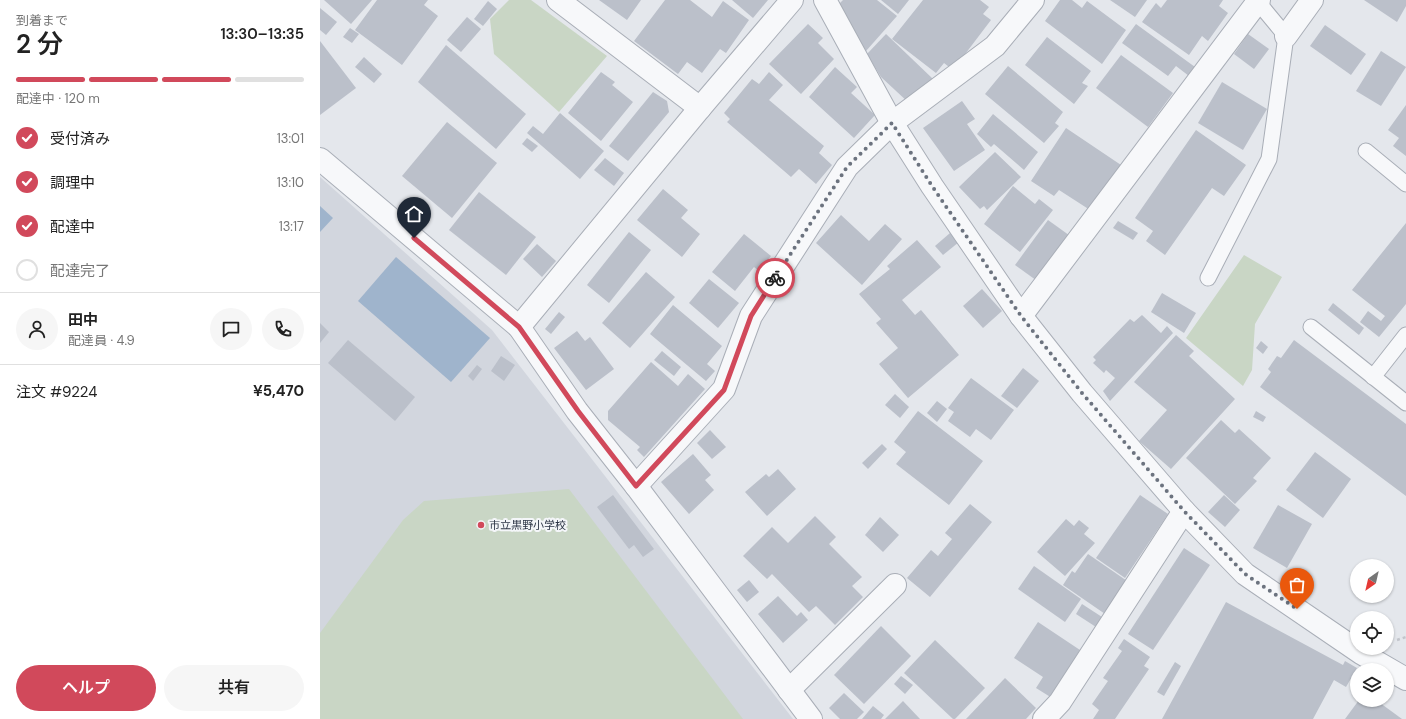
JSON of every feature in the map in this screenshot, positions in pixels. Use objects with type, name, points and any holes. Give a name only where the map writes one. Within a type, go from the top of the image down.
[{"type":"street","points":[[558,0],[700,108]]},
{"type":"street","points":[[519,327],[700,108],[792,0]]},
{"type":"street","points":[[825,0],[892,123],[932,186],[1021,316],[1082,393],[1184,511],[1245,574],[1362,653],[1406,680]]},
{"type":"street","points":[[636,486],[724,390],[751,316],[847,167],[892,123],[995,46],[1033,0]]},
{"type":"street","points":[[1286,36],[1312,0]]},
{"type":"street","points":[[1021,316],[1258,1]]},
{"type":"street","points":[[320,159],[519,327],[578,411],[636,486],[810,719]]},
{"type":"street","points":[[1044,719],[1060,702],[1184,511]]},
{"type":"street","points":[[789,690],[895,585]]},
{"type":"lane","points":[[1208,278],[1268,159],[1286,36],[1258,1]]},
{"type":"lane","points":[[1366,151],[1406,184]]},
{"type":"lane","points":[[1311,328],[1406,402]]},
{"type":"lane","points":[[1373,377],[1406,335]]},
{"type":"shaded area","name":"市立黒野小学校","points":[[320,177],[492,330],[793,719],[320,719]]},
{"type":"green space","points":[[509,0],[531,0],[607,56],[559,112],[494,54],[490,19]]},
{"type":"green space","points":[[1244,255],[1282,277],[1255,324],[1252,370],[1243,386],[1186,338]]},
{"type":"green space","points":[[569,489],[743,719],[320,719],[320,633],[403,520],[424,501]]},
{"type":"water","points":[[320,206],[333,218],[320,232]]},
{"type":"water","points":[[396,257],[490,338],[451,382],[358,301]]},
{"type":"building","points":[[324,0],[372,0],[351,24]]},
{"type":"building","points":[[377,0],[428,0],[424,5],[438,16],[402,65],[355,30]]},
{"type":"building","points":[[599,0],[641,0],[627,20]]},
{"type":"building","points":[[665,0],[690,0],[712,17],[723,1],[749,20],[726,53],[720,49],[702,73],[687,62],[678,74],[634,41]]},
{"type":"building","points":[[732,0],[768,0],[753,18]]},
{"type":"building","points":[[843,0],[877,0],[897,16],[866,51],[838,5]]},
{"type":"building","points":[[881,0],[909,0],[898,14]]},
{"type":"building","points":[[923,0],[980,0],[989,7],[983,14],[991,20],[953,70],[944,63],[936,73],[892,39]]},
{"type":"building","points":[[1060,0],[1072,0],[1082,8],[1087,1],[1126,30],[1102,64],[1045,21]]},
{"type":"building","points":[[1110,0],[1147,0],[1135,17]]},
{"type":"building","points":[[1167,0],[1223,0],[1219,6],[1228,13],[1208,41],[1202,36],[1189,55],[1142,22],[1156,3],[1161,8]]},
{"type":"building","points":[[1364,0],[1406,0],[1406,6],[1397,22]]},
{"type":"building","points":[[488,1],[497,9],[483,26],[474,19]]},
{"type":"building","points":[[320,8],[337,22],[326,35],[320,30]]},
{"type":"building","points":[[467,17],[481,29],[461,52],[447,40]]},
{"type":"building","points":[[808,24],[823,38],[818,43],[834,59],[801,94],[769,64]]},
{"type":"building","points":[[1136,24],[1195,67],[1189,76],[1176,66],[1168,76],[1122,43]]},
{"type":"building","points":[[1325,25],[1366,54],[1351,75],[1310,46]]},
{"type":"building","points":[[350,28],[359,34],[352,43],[343,37]]},
{"type":"building","points":[[886,34],[933,79],[909,103],[881,77],[867,54]]},
{"type":"building","points":[[1248,34],[1269,49],[1254,69],[1234,54]]},
{"type":"building","points":[[1047,37],[1091,71],[1082,83],[1088,86],[1074,104],[1025,65]]},
{"type":"building","points":[[320,41],[356,88],[320,115]]},
{"type":"building","points":[[446,45],[526,114],[496,149],[418,82]]},
{"type":"building","points":[[1381,51],[1406,67],[1381,106],[1356,91]]},
{"type":"building","points":[[1121,55],[1173,93],[1148,127],[1096,88]]},
{"type":"building","points":[[364,57],[382,74],[374,83],[355,67]]},
{"type":"building","points":[[1008,66],[1063,112],[1055,123],[1059,126],[1044,143],[985,94]]},
{"type":"building","points":[[835,67],[857,87],[851,93],[875,115],[854,138],[809,97]]},
{"type":"building","points":[[601,72],[615,82],[612,85],[633,102],[601,141],[568,113]]},
{"type":"building","points":[[769,72],[783,85],[769,100],[824,146],[819,153],[832,165],[816,184],[799,169],[791,177],[727,122],[730,119],[724,113],[752,79],[759,84]]},
{"type":"building","points":[[1222,82],[1267,109],[1243,150],[1198,123]]},
{"type":"building","points":[[653,92],[667,101],[669,112],[628,161],[609,146]]},
{"type":"building","points":[[962,101],[975,119],[967,124],[985,150],[954,171],[923,128]]},
{"type":"building","points":[[1406,105],[1406,156],[1393,146],[1399,138],[1388,130]]},
{"type":"building","points":[[560,113],[604,151],[580,179],[527,133],[533,126],[543,134]]},
{"type":"building","points":[[993,114],[1038,152],[1024,170],[994,144],[991,147],[977,134]]},
{"type":"building","points":[[447,122],[497,163],[452,218],[402,176]]},
{"type":"building","points":[[1066,128],[1121,165],[1090,210],[1059,190],[1054,196],[1031,181]]},
{"type":"building","points":[[1196,130],[1246,165],[1224,196],[1212,188],[1165,255],[1146,241],[1153,231],[1135,218]]},
{"type":"building","points":[[527,138],[538,146],[532,152],[522,144]]},
{"type":"building","points":[[995,152],[1021,177],[987,210],[984,206],[980,209],[959,187]]},
{"type":"building","points":[[605,158],[624,173],[614,186],[594,170]]},
{"type":"building","points":[[1013,186],[1035,204],[1039,199],[1053,210],[1020,252],[984,224]]},
{"type":"building","points":[[663,189],[688,210],[681,218],[700,234],[682,257],[637,220]]},
{"type":"building","points":[[479,192],[536,237],[506,275],[449,230]]},
{"type":"building","points":[[841,215],[869,241],[885,224],[902,239],[862,285],[816,243]]},
{"type":"building","points":[[1048,220],[1073,238],[1040,283],[1015,265]]},
{"type":"building","points":[[1118,221],[1138,233],[1133,240],[1113,228]]},
{"type":"building","points":[[1406,223],[1406,304],[1379,337],[1360,322],[1368,311],[1381,321],[1385,316],[1352,290]]},
{"type":"building","points":[[629,232],[651,250],[609,303],[587,285]]},
{"type":"building","points":[[950,233],[959,242],[943,255],[935,246]]},
{"type":"building","points":[[744,234],[771,256],[759,271],[754,267],[735,291],[712,272]]},
{"type":"building","points":[[917,240],[941,267],[902,300],[915,315],[921,310],[959,355],[908,398],[879,364],[898,348],[876,323],[881,319],[859,294],[890,269],[887,266]]},
{"type":"building","points":[[537,244],[556,261],[542,277],[523,259]]},
{"type":"building","points":[[646,272],[675,297],[630,348],[602,323]]},
{"type":"building","points":[[709,279],[739,303],[718,328],[689,303]]},
{"type":"building","points":[[982,289],[1002,311],[983,328],[963,306]]},
{"type":"building","points":[[1162,293],[1196,313],[1184,333],[1151,312]]},
{"type":"building","points":[[1333,303],[1364,328],[1359,335],[1328,310]]},
{"type":"building","points":[[673,305],[722,346],[707,364],[715,371],[706,381],[650,334]]},
{"type":"building","points":[[559,312],[565,317],[551,334],[545,329]]},
{"type":"building","points":[[1142,315],[1161,333],[1167,326],[1173,333],[1110,401],[1103,391],[1115,378],[1106,370],[1104,373],[1093,363],[1096,360],[1093,357],[1130,319],[1134,322]]},
{"type":"building","points":[[320,323],[329,332],[320,343]]},
{"type":"building","points":[[577,331],[585,341],[590,337],[614,369],[586,390],[554,348]]},
{"type":"building","points":[[1176,335],[1194,351],[1189,356],[1235,399],[1171,469],[1139,441],[1167,410],[1134,382]]},
{"type":"building","points":[[348,340],[415,397],[395,421],[328,363]]},
{"type":"building","points":[[1294,340],[1406,424],[1406,496],[1260,387],[1271,372],[1268,369],[1277,356],[1281,358]]},
{"type":"building","points":[[1261,341],[1268,347],[1263,354],[1256,348]]},
{"type":"building","points":[[662,351],[681,367],[674,376],[654,360]]},
{"type":"building","points":[[501,356],[515,365],[504,381],[491,371]]},
{"type":"building","points":[[651,362],[678,386],[688,374],[705,389],[644,457],[637,450],[640,447],[608,420],[608,411]]},
{"type":"building","points":[[477,365],[482,369],[473,381],[468,376]]},
{"type":"building","points":[[1023,368],[1039,381],[1017,408],[1001,396]]},
{"type":"building","points":[[971,378],[1014,410],[991,440],[976,429],[970,437],[948,421],[954,412],[948,408]]},
{"type":"building","points":[[895,394],[909,407],[900,418],[885,405]]},
{"type":"building","points":[[937,401],[947,409],[937,422],[927,413]]},
{"type":"building","points":[[918,411],[983,461],[949,505],[896,464],[906,452],[894,442]]},
{"type":"building","points":[[1256,411],[1266,417],[1263,422],[1253,417]]},
{"type":"building","points":[[1221,420],[1235,433],[1239,429],[1271,458],[1253,478],[1257,481],[1235,504],[1186,458]]},
{"type":"building","points":[[710,430],[726,447],[712,459],[697,443]]},
{"type":"building","points":[[882,444],[887,449],[868,469],[862,463]]},
{"type":"building","points":[[1315,452],[1351,479],[1323,518],[1286,490]]},
{"type":"building","points":[[693,454],[711,475],[705,480],[714,490],[689,514],[661,482]]},
{"type":"building","points":[[778,469],[796,489],[767,516],[745,492],[766,474],[769,477]]},
{"type":"building","points":[[613,495],[654,549],[643,557],[634,545],[629,549],[597,507]]},
{"type":"building","points":[[1140,495],[1168,514],[1125,578],[1096,558]]},
{"type":"building","points":[[1224,495],[1240,510],[1225,527],[1208,512]]},
{"type":"building","points":[[970,504],[992,522],[930,597],[907,578],[931,550],[938,556],[952,539],[945,533]]},
{"type":"building","points":[[1278,505],[1312,524],[1287,568],[1253,548]]},
{"type":"building","points":[[815,516],[836,537],[829,544],[862,577],[852,586],[863,597],[835,625],[816,606],[809,612],[772,574],[767,579],[743,556],[772,527],[788,543]]},
{"type":"building","points":[[880,517],[899,535],[883,552],[865,535]]},
{"type":"building","points":[[1066,519],[1074,526],[1079,520],[1089,528],[1084,534],[1095,543],[1065,576],[1037,552]]},
{"type":"building","points":[[1184,548],[1210,565],[1153,650],[1128,634]]},
{"type":"building","points":[[1088,554],[1130,583],[1124,592],[1120,589],[1115,597],[1119,599],[1108,616],[1063,585],[1072,571],[1075,573]]},
{"type":"building","points":[[1034,566],[1081,599],[1065,622],[1018,589]]},
{"type":"building","points":[[749,580],[759,592],[747,602],[737,590]]},
{"type":"building","points":[[778,596],[797,616],[801,612],[808,620],[783,643],[758,614]]},
{"type":"building","points":[[1226,602],[1343,665],[1345,661],[1350,664],[1350,680],[1346,687],[1334,680],[1313,719],[1162,719]]},
{"type":"building","points":[[1082,604],[1102,617],[1096,627],[1076,614]]},
{"type":"building","points":[[1038,622],[1080,650],[1057,686],[1059,688],[1052,698],[1036,688],[1043,677],[1014,658]]},
{"type":"building","points":[[881,626],[911,656],[864,704],[834,675]]},
{"type":"building","points":[[1124,639],[1150,657],[1144,666],[1149,669],[1115,719],[1093,719],[1099,710],[1092,704],[1108,681],[1103,678],[1122,651],[1118,648]]},
{"type":"building","points":[[935,640],[985,688],[955,719],[953,719],[904,673]]},
{"type":"building","points":[[1175,662],[1181,666],[1164,696],[1157,692]]},
{"type":"building","points":[[901,676],[913,685],[905,694],[894,684]]},
{"type":"building","points":[[1005,678],[1036,708],[1026,719],[966,719]]},
{"type":"building","points":[[844,693],[864,712],[857,719],[840,719],[829,708]]},
{"type":"building","points":[[903,701],[920,719],[885,719]]},
{"type":"building","points":[[873,706],[884,715],[881,719],[862,719]]},
{"type":"building","points":[[1354,707],[1386,707],[1402,719],[1345,719]]},
{"type":"way so far","points":[[775,278],[847,167],[892,123],[932,186],[1021,316],[1082,393],[1184,511],[1245,574],[1297,609]]},
{"type":"place","name":"市立黒野小学校","points":[[481,525]]},
{"type":"route","points":[[414,238],[519,327],[578,411],[636,486],[724,390],[751,316],[775,278]]}]
